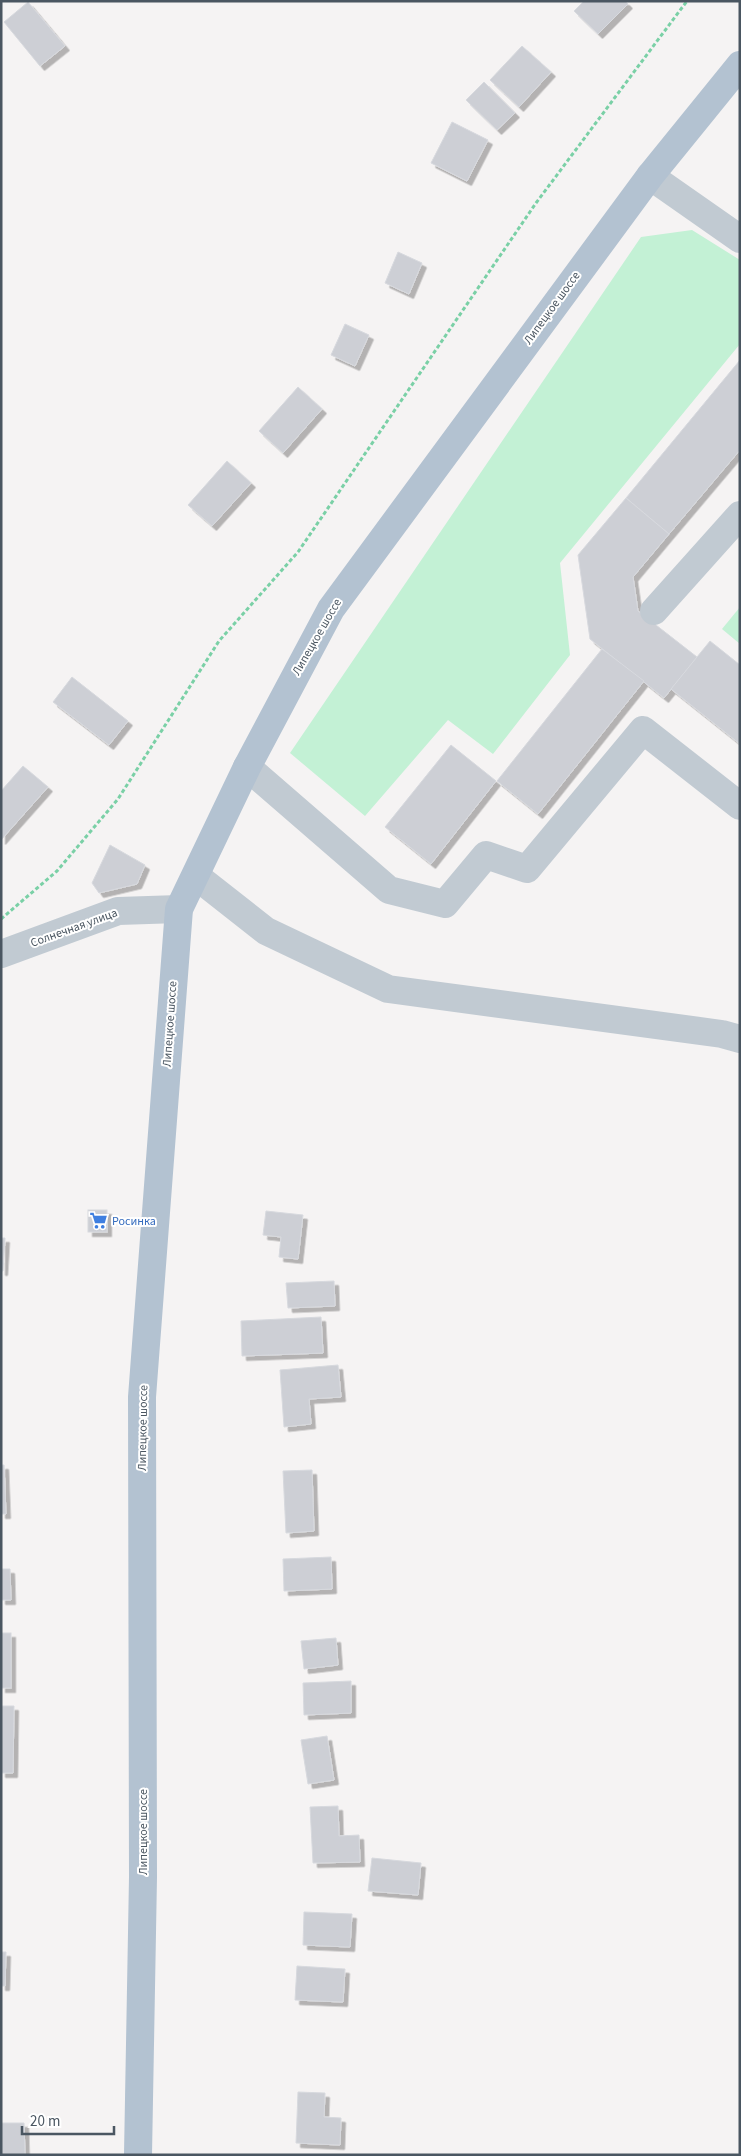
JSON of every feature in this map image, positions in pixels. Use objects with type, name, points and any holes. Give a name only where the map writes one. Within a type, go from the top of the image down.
[{"type":"main road","name":"Липецкое шоссе","points":[[138,2155],[143,1877],[142,1397],[178,910],[247,767],[331,609],[650,176],[740,65]]},
{"type":"street","points":[[650,176],[740,239]]},
{"type":"street","points":[[654,611],[740,515]]},
{"type":"street","points":[[247,767],[389,890],[445,904],[486,855],[527,869],[642,730],[740,806]]},
{"type":"street","points":[[196,876],[266,931],[388,989],[722,1034],[740,1039]]},
{"type":"street","name":"Солнечная улица","points":[[2,951],[118,911],[178,910]]},
{"type":"path","points":[[1,919],[57,871],[118,799],[219,641],[298,552],[536,203],[687,1]]},
{"type":"green space","points":[[692,230],[740,260],[740,344],[560,563],[570,655],[493,754],[448,720],[365,816],[290,753],[641,237]]},
{"type":"green space","points":[[740,607],[740,644],[722,629]]},
{"type":"building","points":[[584,1],[625,1],[628,4],[598,34],[574,11]]},
{"type":"building","points":[[28,2],[65,46],[40,66],[4,22]]},
{"type":"building","points":[[522,46],[551,72],[519,107],[490,80]]},
{"type":"building","points":[[484,82],[515,113],[497,130],[466,100]]},
{"type":"building","points":[[452,122],[488,140],[467,181],[431,163]]},
{"type":"building","points":[[398,252],[422,263],[409,294],[385,283]]},
{"type":"building","points":[[345,324],[369,335],[355,366],[331,355]]},
{"type":"building","points":[[740,360],[740,450],[669,534],[626,498]]},
{"type":"building","points":[[298,387],[322,409],[283,453],[259,431]]},
{"type":"building","points":[[227,461],[251,483],[212,526],[188,505]]},
{"type":"building","points":[[626,498],[669,534],[633,577],[638,611],[697,657],[664,698],[590,639],[578,555]]},
{"type":"building","points":[[710,641],[740,665],[740,744],[671,689]]},
{"type":"building","points":[[602,649],[644,681],[538,814],[497,781]]},
{"type":"building","points":[[72,677],[128,721],[109,745],[53,702]]},
{"type":"building","points":[[451,745],[496,781],[431,864],[385,827]]},
{"type":"building","points":[[23,766],[48,787],[1,840],[1,791]]},
{"type":"building","points":[[110,845],[145,865],[137,884],[99,893],[92,883]]},
{"type":"building","name":"Росинка","points":[[88,1210],[107,1210],[107,1232],[88,1232]]},
{"type":"building","points":[[266,1211],[303,1215],[298,1259],[279,1257],[281,1237],[263,1235]]},
{"type":"building","points":[[1,1238],[5,1238],[3,1271],[1,1271]]},
{"type":"building","points":[[334,1281],[335,1306],[288,1308],[286,1283]]},
{"type":"building","points":[[321,1317],[323,1353],[242,1356],[241,1321]]},
{"type":"building","points":[[338,1365],[341,1397],[309,1399],[311,1424],[284,1427],[280,1370]]},
{"type":"building","points":[[1,1465],[4,1465],[6,1514],[1,1514]]},
{"type":"building","points":[[312,1470],[314,1531],[286,1533],[283,1471]]},
{"type":"building","points":[[331,1557],[332,1589],[284,1591],[283,1559]]},
{"type":"building","points":[[1,1569],[10,1569],[11,1600],[1,1600]]},
{"type":"building","points":[[1,1633],[11,1633],[11,1688],[1,1688]]},
{"type":"building","points":[[336,1638],[338,1665],[304,1669],[301,1641]]},
{"type":"building","points":[[351,1681],[351,1713],[304,1715],[303,1683]]},
{"type":"building","points":[[1,1706],[14,1706],[13,1773],[1,1773]]},
{"type":"building","points":[[327,1736],[334,1780],[308,1784],[301,1740]]},
{"type":"building","points":[[338,1806],[339,1836],[359,1835],[360,1862],[313,1863],[310,1807]]},
{"type":"building","points":[[372,1858],[421,1863],[418,1895],[368,1891]]},
{"type":"building","points":[[304,1912],[352,1914],[350,1947],[303,1945]]},
{"type":"building","points":[[1,1952],[6,1952],[5,1986],[1,1986]]},
{"type":"building","points":[[297,1966],[345,1969],[343,2002],[295,2000]]},
{"type":"building","points":[[298,2092],[325,2093],[324,2117],[341,2118],[340,2145],[296,2143]]},
{"type":"building","points":[[1,2123],[24,2123],[25,2155],[1,2155]]},
{"type":"place","name":"Росинка","points":[[98,1221]]}]
